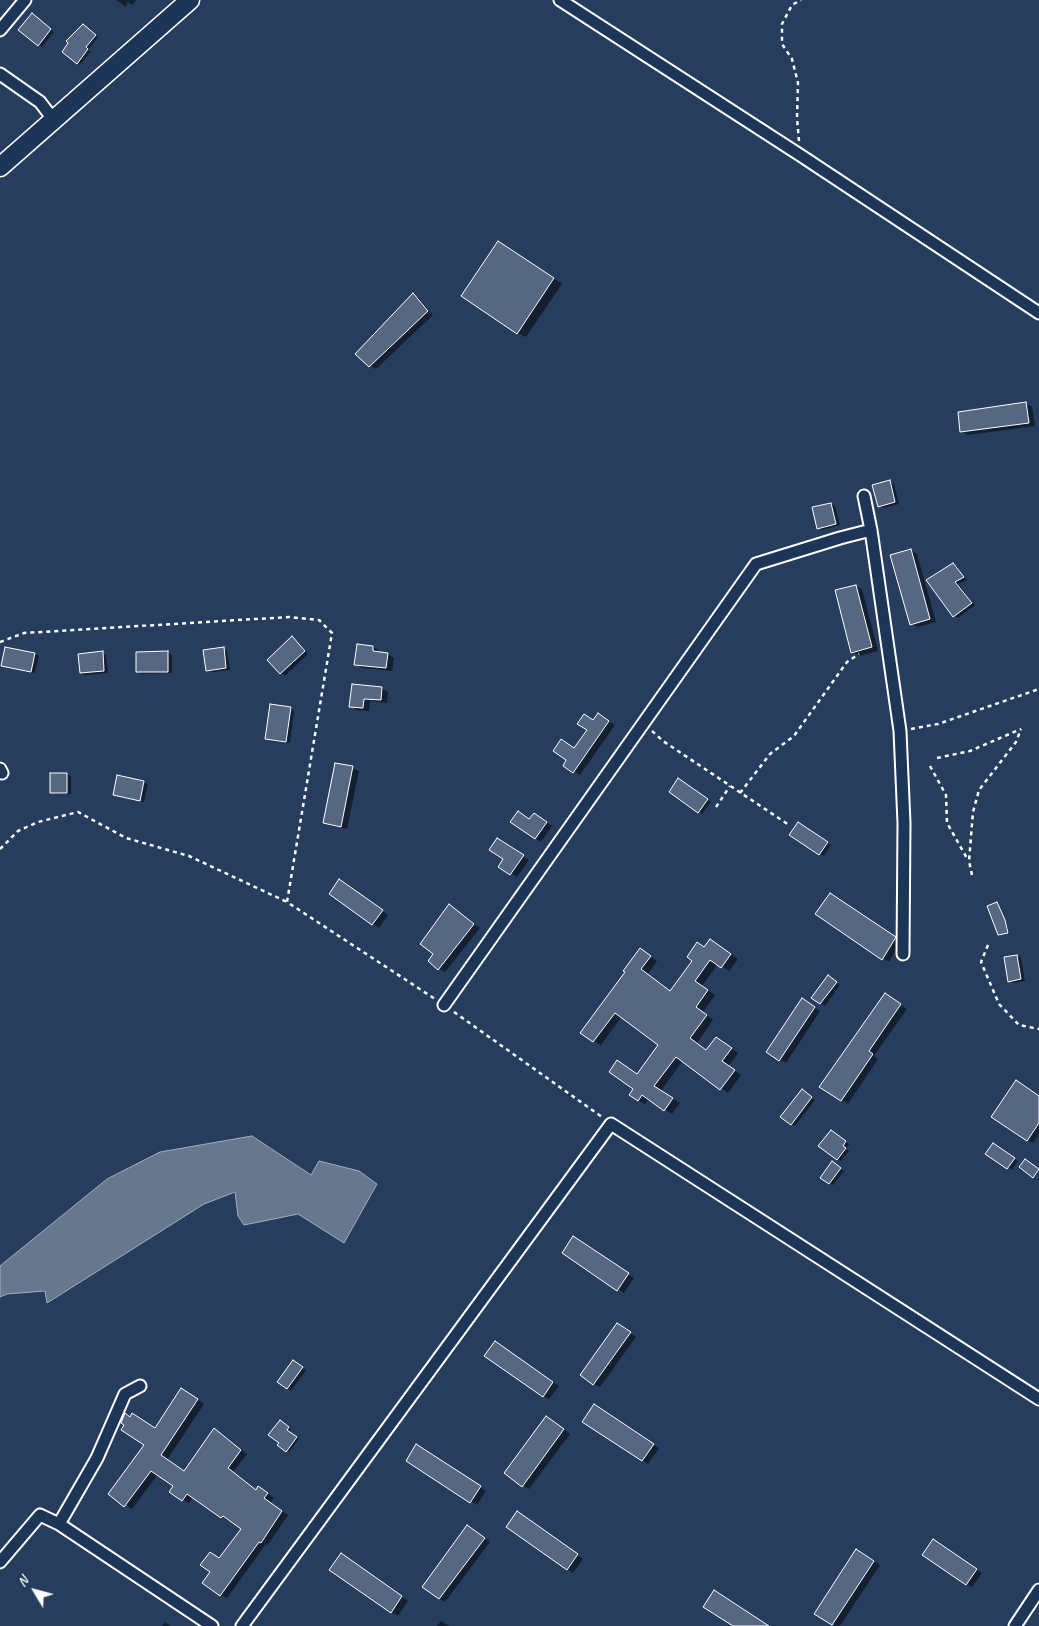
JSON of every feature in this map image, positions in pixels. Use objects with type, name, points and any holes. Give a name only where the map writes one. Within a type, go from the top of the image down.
[{"type":"main road","points":[[0,167],[190,0]]},
{"type":"street","points":[[0,30],[25,0]]},
{"type":"street","points":[[560,0],[800,155],[1039,313]]},
{"type":"street","points":[[0,74],[40,102],[53,119]]},
{"type":"street","points":[[864,496],[871,530],[900,732],[904,822],[904,954]]},
{"type":"street","points":[[444,1005],[756,564],[871,530]]},
{"type":"street","points":[[242,1626],[611,1124],[1039,1399]]},
{"type":"street","points":[[59,1524],[97,1458],[125,1394],[140,1386]]},
{"type":"street","points":[[0,1562],[40,1515],[59,1524],[212,1626]]},
{"type":"street","points":[[1015,1626],[1039,1590]]},
{"type":"path","points":[[800,155],[797,118],[798,83],[792,59],[782,44],[782,24],[792,5],[801,0]]},
{"type":"path","points":[[0,642],[24,633],[289,616],[319,620],[332,634],[287,902]]},
{"type":"path","points":[[740,793],[770,754],[794,736],[847,662],[860,654]]},
{"type":"path","points":[[900,732],[938,724],[1039,688]]},
{"type":"path","points":[[643,724],[664,741],[789,825]]},
{"type":"path","points":[[937,758],[970,751],[1021,729],[1016,742],[979,790],[973,812],[969,861],[972,875]]},
{"type":"path","points":[[930,766],[946,795],[947,823],[969,861]]},
{"type":"path","points":[[716,807],[730,786]]},
{"type":"path","points":[[0,849],[18,831],[38,822],[78,812],[126,838],[189,856],[287,902],[444,1005],[611,1124]]},
{"type":"path","points":[[988,944],[981,962],[999,1004],[1018,1025],[1039,1029]]},
{"type":"water","points":[[252,1136],[311,1175],[319,1161],[359,1171],[377,1184],[344,1243],[298,1214],[244,1225],[238,1216],[235,1192],[204,1204],[47,1303],[45,1291],[7,1294],[0,1297],[0,1266],[107,1179],[160,1152]]},
{"type":"building","points":[[32,13],[51,29],[38,46],[18,30]]},
{"type":"building","points":[[83,24],[96,35],[86,47],[88,49],[77,64],[62,52],[68,43],[66,41]]},
{"type":"building","points":[[498,241],[554,278],[517,334],[461,296]]},
{"type":"building","points":[[413,293],[428,311],[369,367],[355,354]]},
{"type":"building","points":[[1026,402],[1029,423],[960,432],[958,412]]},
{"type":"building","points":[[890,480],[895,502],[878,507],[872,485]]},
{"type":"building","points":[[831,503],[836,524],[817,529],[812,507]]},
{"type":"building","points":[[911,549],[930,619],[910,625],[890,555]]},
{"type":"building","points":[[953,563],[964,577],[955,582],[972,603],[953,617],[926,580]]},
{"type":"building","points":[[856,585],[872,647],[851,653],[835,590]]},
{"type":"building","points":[[292,636],[305,651],[280,674],[267,660]]},
{"type":"building","points":[[357,644],[373,646],[373,651],[388,653],[386,668],[354,665]]},
{"type":"building","points":[[5,647],[35,653],[31,672],[1,666]]},
{"type":"building","points":[[224,647],[226,668],[206,671],[203,650]]},
{"type":"building","points":[[103,651],[104,671],[80,673],[78,654]]},
{"type":"building","points":[[168,651],[168,672],[136,672],[136,652]]},
{"type":"building","points":[[352,684],[382,687],[381,700],[364,699],[363,708],[349,707]]},
{"type":"building","points":[[270,704],[291,707],[286,742],[265,739]]},
{"type":"building","points":[[598,713],[609,721],[573,773],[563,766],[566,760],[553,751],[561,739],[574,748],[587,730],[577,724],[584,714],[593,720]]},
{"type":"building","points":[[335,763],[353,766],[341,827],[323,823]]},
{"type":"building","points":[[50,773],[67,773],[67,793],[50,793]]},
{"type":"building","points":[[117,775],[144,781],[140,801],[113,795]]},
{"type":"building","points":[[678,778],[708,799],[698,813],[669,792]]},
{"type":"building","points":[[518,811],[529,819],[534,813],[547,822],[535,839],[510,822]]},
{"type":"building","points":[[798,822],[828,842],[819,855],[789,835]]},
{"type":"building","points":[[497,838],[524,855],[510,875],[498,867],[503,859],[489,850]]},
{"type":"building","points":[[339,879],[383,910],[372,925],[329,894]]},
{"type":"building","points":[[830,893],[896,937],[882,960],[815,914]]},
{"type":"building","points":[[997,902],[1005,920],[1008,933],[998,935],[987,906]]},
{"type":"building","points":[[449,904],[474,924],[438,970],[428,961],[433,954],[420,944]]},
{"type":"building","points":[[710,939],[731,954],[721,968],[710,960],[695,981],[708,990],[696,1007],[707,1015],[690,1038],[706,1050],[716,1037],[732,1048],[722,1061],[735,1070],[720,1090],[676,1057],[654,1086],[673,1098],[664,1111],[642,1095],[638,1101],[629,1095],[633,1089],[609,1072],[617,1060],[637,1074],[658,1045],[615,1013],[593,1042],[580,1033],[625,972],[623,971],[640,948],[651,956],[641,969],[670,991],[692,961],[687,957],[697,942],[704,947]]},
{"type":"building","points":[[1017,955],[1021,979],[1008,982],[1004,957]]},
{"type":"building","points":[[828,975],[837,982],[820,1004],[811,998]]},
{"type":"building","points":[[885,993],[901,1004],[869,1051],[873,1054],[841,1101],[819,1087]]},
{"type":"building","points":[[802,998],[815,1007],[779,1061],[766,1052]]},
{"type":"building","points":[[1016,1080],[1039,1096],[1039,1123],[1027,1141],[991,1117]]},
{"type":"building","points":[[802,1089],[812,1097],[791,1125],[780,1117]]},
{"type":"building","points":[[831,1130],[846,1141],[843,1146],[846,1148],[837,1160],[818,1146]]},
{"type":"building","points":[[993,1143],[1015,1158],[1007,1169],[985,1154]]},
{"type":"building","points":[[1025,1159],[1039,1169],[1033,1178],[1019,1167]]},
{"type":"building","points":[[832,1161],[841,1168],[829,1184],[820,1178]]},
{"type":"building","points":[[573,1236],[629,1273],[617,1291],[562,1253]]},
{"type":"building","points":[[617,1323],[631,1332],[593,1385],[580,1375]]},
{"type":"building","points":[[495,1341],[553,1382],[543,1397],[484,1356]]},
{"type":"building","points":[[293,1360],[303,1367],[287,1389],[277,1382]]},
{"type":"building","points":[[181,1388],[198,1399],[161,1455],[184,1471],[214,1428],[241,1450],[228,1468],[256,1490],[258,1486],[268,1493],[264,1498],[282,1511],[261,1543],[259,1542],[220,1596],[202,1583],[210,1572],[200,1565],[210,1552],[219,1558],[241,1529],[223,1516],[221,1518],[187,1494],[182,1501],[169,1492],[173,1486],[151,1471],[124,1507],[108,1494],[144,1445],[121,1430],[124,1425],[121,1423],[125,1413],[130,1417],[132,1413],[155,1428]]},
{"type":"building","points":[[594,1404],[654,1444],[642,1461],[582,1422]]},
{"type":"building","points":[[546,1416],[564,1429],[522,1487],[504,1473]]},
{"type":"building","points":[[280,1420],[289,1427],[287,1430],[297,1437],[286,1452],[277,1445],[279,1443],[268,1435]]},
{"type":"building","points":[[416,1444],[481,1486],[470,1503],[406,1461]]},
{"type":"building","points":[[517,1511],[578,1554],[567,1570],[506,1527]]},
{"type":"building","points":[[467,1525],[485,1538],[439,1599],[422,1587]]},
{"type":"building","points":[[933,1539],[977,1569],[966,1585],[922,1555]]},
{"type":"building","points":[[856,1549],[874,1561],[832,1625],[814,1614]]},
{"type":"building","points":[[341,1553],[402,1596],[391,1613],[329,1570]]},
{"type":"building","points":[[714,1590],[769,1626],[733,1626],[703,1607]]}]
